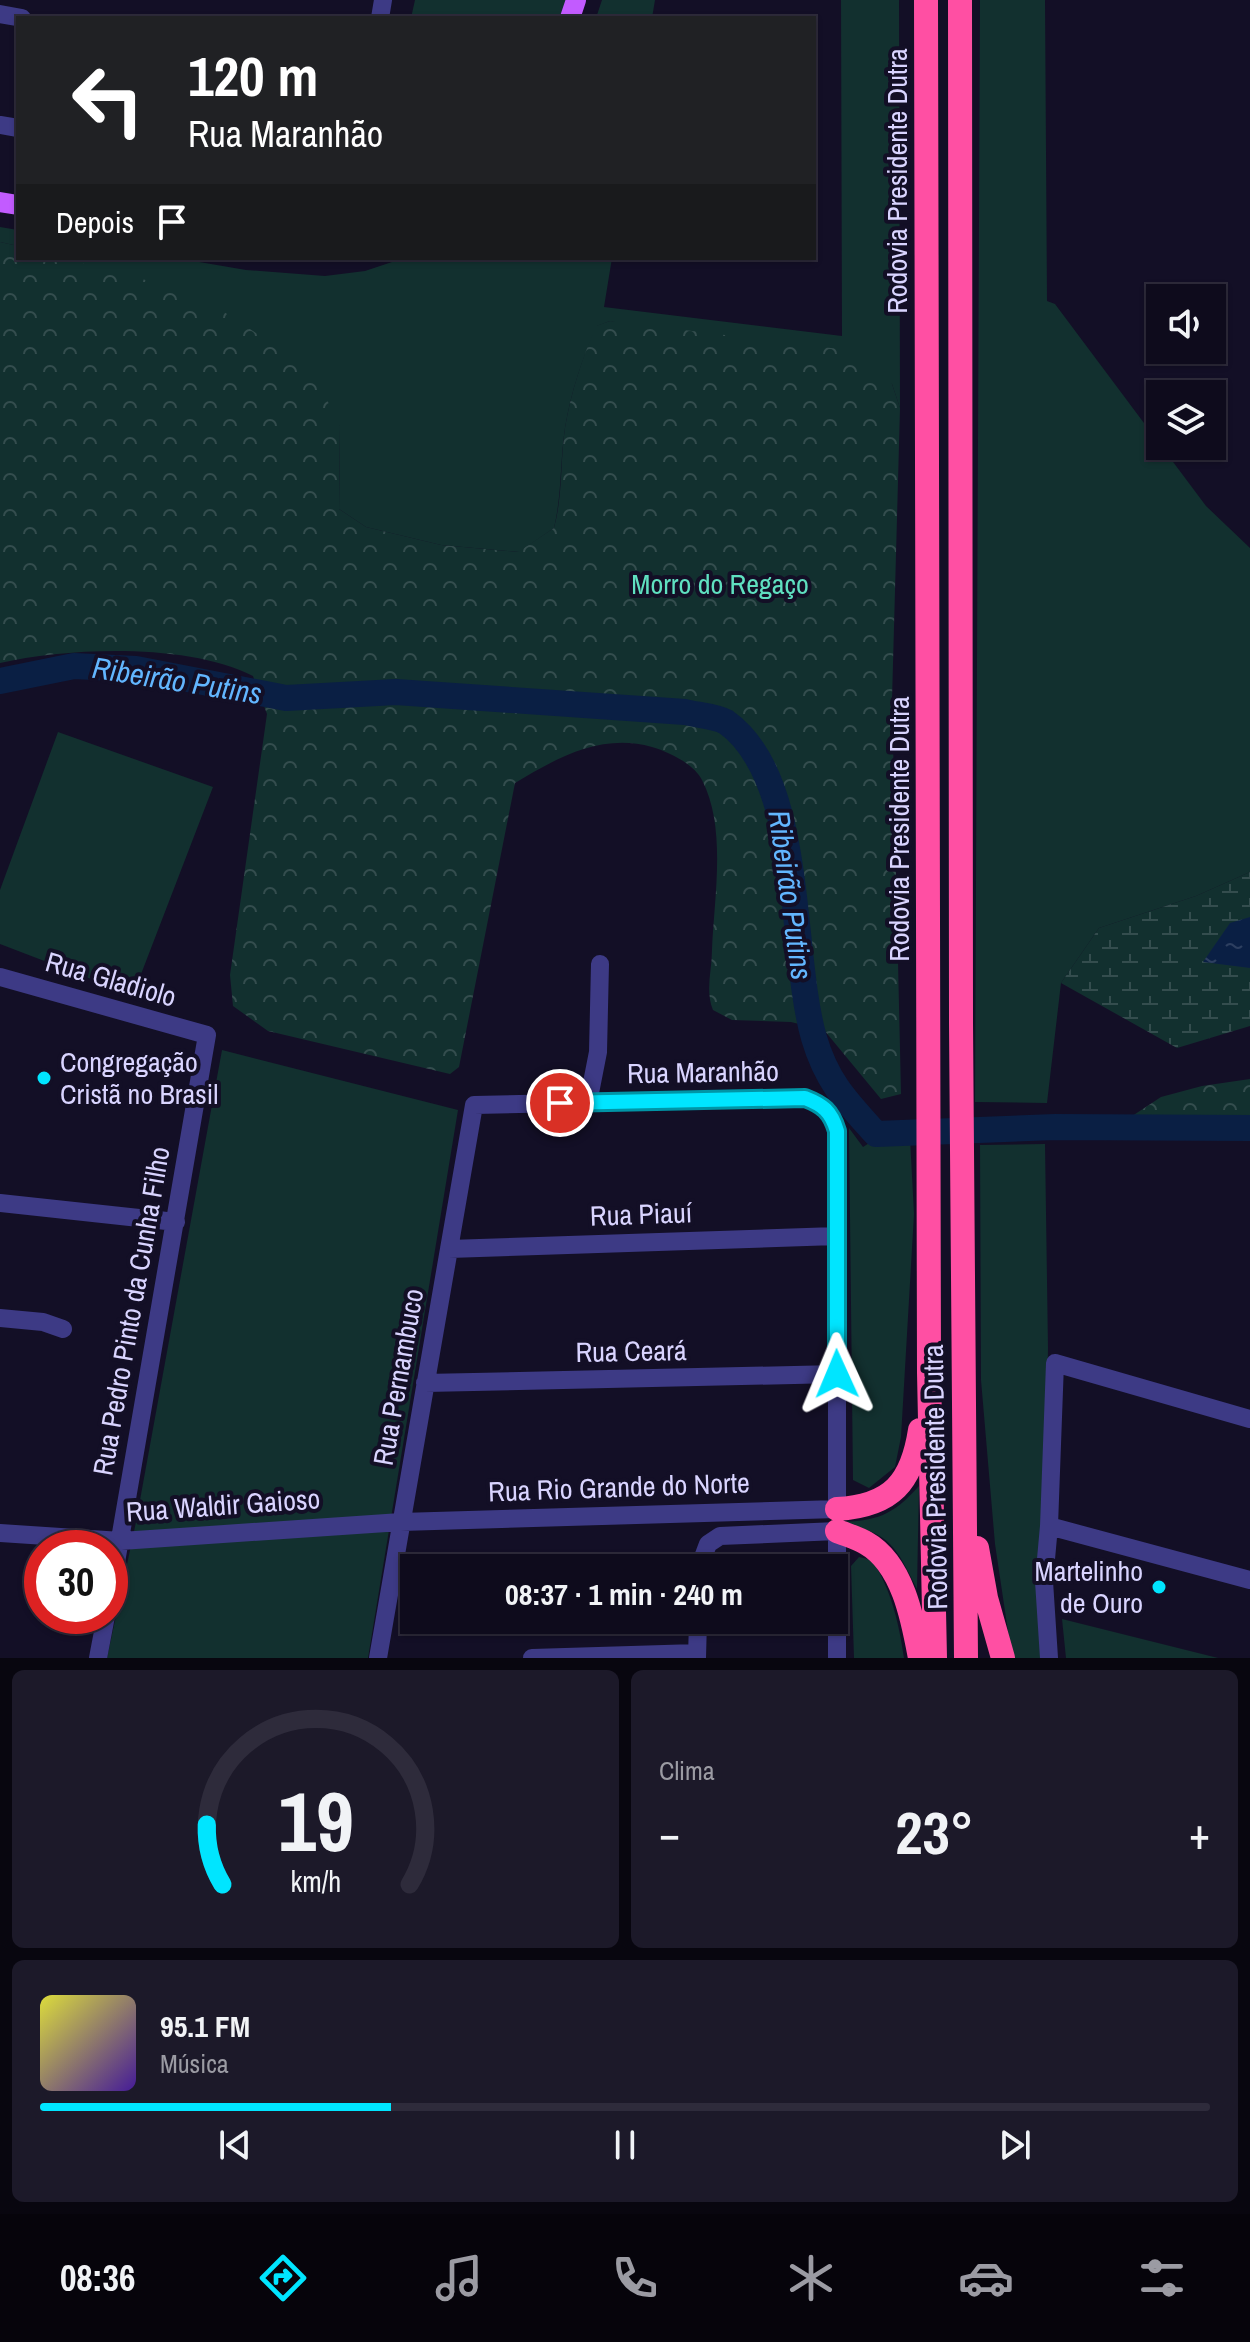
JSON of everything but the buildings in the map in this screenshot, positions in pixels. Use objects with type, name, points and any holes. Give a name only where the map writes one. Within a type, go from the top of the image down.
[{"type":"highway","name":"Rodovia Presidente Dutra","points":[[926,0],[929,1373],[935,1658]]},
{"type":"highway","name":"Rodovia Presidente Dutra","points":[[960,0],[961,1078],[966,1658]]},
{"type":"highway","points":[[920,1658],[903,1593],[889,1564],[868,1543],[837,1520],[855,1508],[881,1499],[904,1482],[916,1460],[929,1373]]},
{"type":"highway","points":[[964,1470],[986,1598],[1003,1658]]},
{"type":"street","points":[[588,1103],[598,1052],[600,964]]},
{"type":"street","name":"Rua Gladiolo","points":[[0,977],[207,1035]]},
{"type":"street","name":"Rua Pedro Pinto da Cunha Filho","points":[[123,1530],[207,1035]]},
{"type":"street","name":"Rua Maranhão","points":[[474,1105],[805,1098],[823,1105],[832,1115],[837,1131],[836,1236]]},
{"type":"street","name":"Rua Pernambuco","points":[[378,1658],[474,1105]]},
{"type":"street","points":[[0,1203],[176,1222]]},
{"type":"street","points":[[836,1236],[837,1658]]},
{"type":"street","name":"Rua Piauí","points":[[449,1249],[836,1236]]},
{"type":"street","points":[[0,1318],[43,1322],[63,1329]]},
{"type":"street","points":[[1049,1658],[1044,1581],[1055,1363],[1250,1419]]},
{"type":"street","name":"Rua Ceará","points":[[425,1383],[837,1374]]},
{"type":"street","points":[[704,1554],[708,1544],[720,1536],[837,1520]]},
{"type":"street","name":"Rua Rio Grande do Norte","points":[[401,1522],[837,1520]]},
{"type":"street","name":"Rua Waldir Gaioso","points":[[128,1541],[401,1522]]},
{"type":"street","points":[[1049,1526],[1250,1580]]},
{"type":"street","name":"Rua Waldir Gaioso","points":[[0,1533],[24,1535]]},
{"type":"street","points":[[98,1658],[103,1634]]},
{"type":"street","points":[[532,1658],[697,1655],[698,1634]]},
{"type":"green space","points":[[415,0],[571,0],[566,16],[411,16]]},
{"type":"green space","points":[[602,0],[655,0],[652,16],[597,16]]},
{"type":"green space","points":[[841,0],[899,0],[900,408],[892,384],[610,321],[597,326],[574,389],[565,428],[554,528],[519,552],[441,545],[366,527],[339,509],[340,426],[83,265],[67,260],[188,260],[246,270],[325,276],[365,271],[398,260],[612,260],[604,307],[842,336]]},
{"type":"green space","points":[[980,0],[1045,0],[1047,301],[1055,304],[1146,426],[1146,460],[1172,460],[1206,506],[1250,548],[1250,872],[1196,896],[1099,928],[1061,983],[1047,1103],[975,1102]]},
{"type":"green space","points":[[0,227],[16,230],[16,246],[0,242]]},
{"type":"green space","name":"Morro do Regaço","points":[[0,242],[16,246],[16,260],[69,260],[161,284],[221,310],[312,370],[340,426],[339,509],[366,527],[441,545],[518,552],[554,528],[565,428],[574,389],[596,326],[610,321],[839,349],[892,384],[900,408],[892,699],[901,1094],[881,1099],[824,1030],[791,1022],[732,1020],[713,1010],[709,988],[717,841],[710,799],[702,780],[687,764],[659,749],[634,743],[598,745],[581,750],[515,783],[459,1067],[450,1074],[268,1031],[233,1006],[230,975],[267,714],[253,676],[227,665],[196,658],[129,651],[60,654],[0,663]]},
{"type":"green space","points":[[58,732],[213,787],[133,995],[0,944],[0,890]]},
{"type":"green space","points":[[1250,872],[1250,1026],[1177,1048],[1061,983],[1099,928],[1196,896]]},
{"type":"green space","points":[[222,1050],[458,1110],[368,1658],[107,1658],[112,1634],[128,1634],[128,1560]]},
{"type":"green space","points":[[1250,1079],[1250,1128],[1114,1128],[1161,1097],[1202,1086]]},
{"type":"green space","points":[[849,1128],[863,1147],[874,1140],[910,1138],[914,1214],[901,1437],[895,1467],[869,1488],[853,1480]]},
{"type":"green space","points":[[1045,1144],[1048,1348],[1043,1658],[1012,1658],[995,1544],[981,1380],[980,1145]]},
{"type":"green space","points":[[919,1486],[917,1589],[896,1550],[888,1542],[869,1531],[837,1522],[883,1515]]},
{"type":"green space","points":[[859,1557],[872,1560],[884,1583],[897,1619],[904,1658],[854,1658],[851,1566]]},
{"type":"green space","points":[[1062,1619],[1218,1658],[1066,1658]]},
{"type":"water","points":[[1250,917],[1250,968],[1203,962],[1230,923]]},
{"type":"waterway","name":"Ribeirão Putins","points":[[0,681],[74,666],[136,669],[286,698],[396,692],[685,712],[722,720],[751,748],[770,783],[782,824],[806,1002],[819,1053],[839,1090],[876,1134],[1055,1127],[1250,1128]]},
{"type":"place","name":"Congregação Cristã no Brasil","points":[[44,1078]]},
{"type":"place","name":"Martelinho de Ouro","points":[[1159,1587]]},
{"type":"route","points":[[560,1103],[805,1098],[823,1105],[832,1115],[837,1131],[837,1374]]}]
